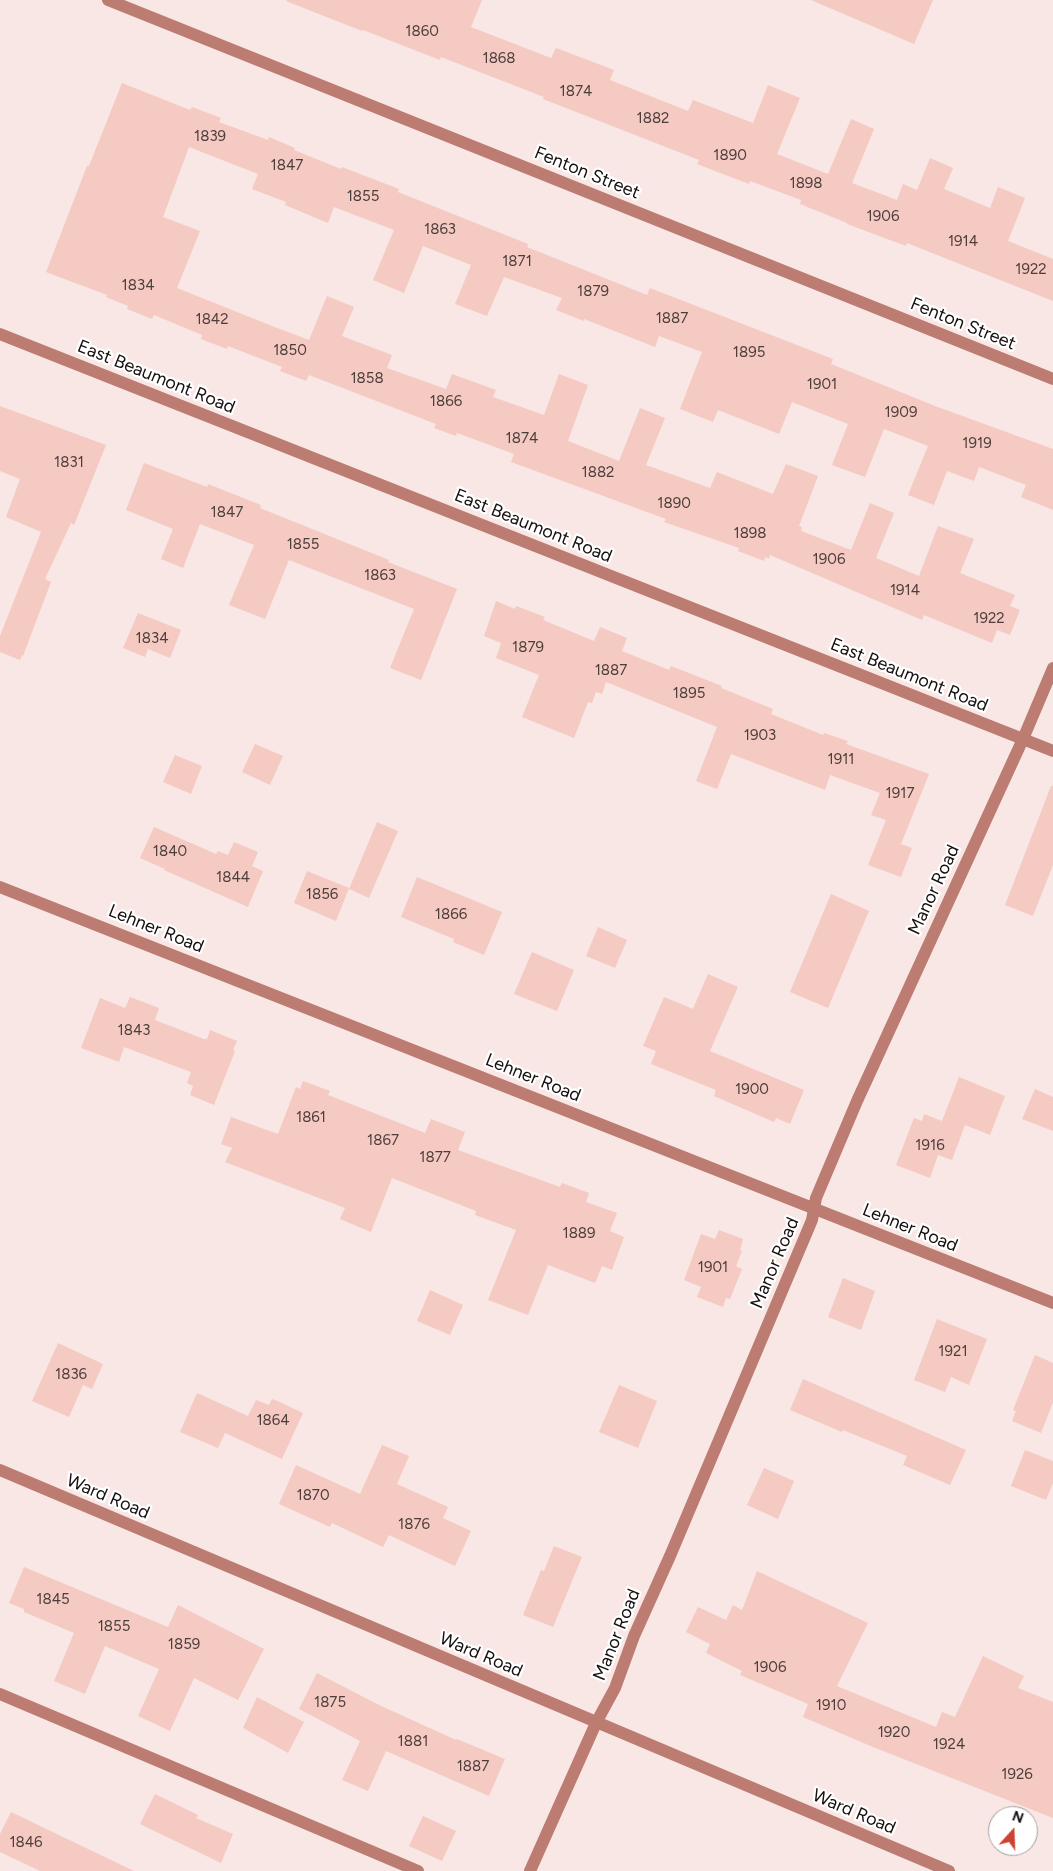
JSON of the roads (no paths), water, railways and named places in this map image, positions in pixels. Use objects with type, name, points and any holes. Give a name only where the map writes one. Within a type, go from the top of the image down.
[{"type":"street","name":"Fenton Street","points":[[108,0],[1053,379]]},
{"type":"street","name":"East Beaumont Road","points":[[0,334],[1053,751]]},
{"type":"street","name":"Manor Road","points":[[530,1871],[596,1723],[615,1688],[634,1636],[670,1556],[808,1230],[816,1198],[857,1101],[1023,739],[1053,668]]},
{"type":"street","name":"Lehner Road","points":[[0,886],[1053,1303]]},
{"type":"street","name":"Ward Road","points":[[0,1470],[949,1871]]},
{"type":"street","points":[[0,1694],[418,1871]]}]
